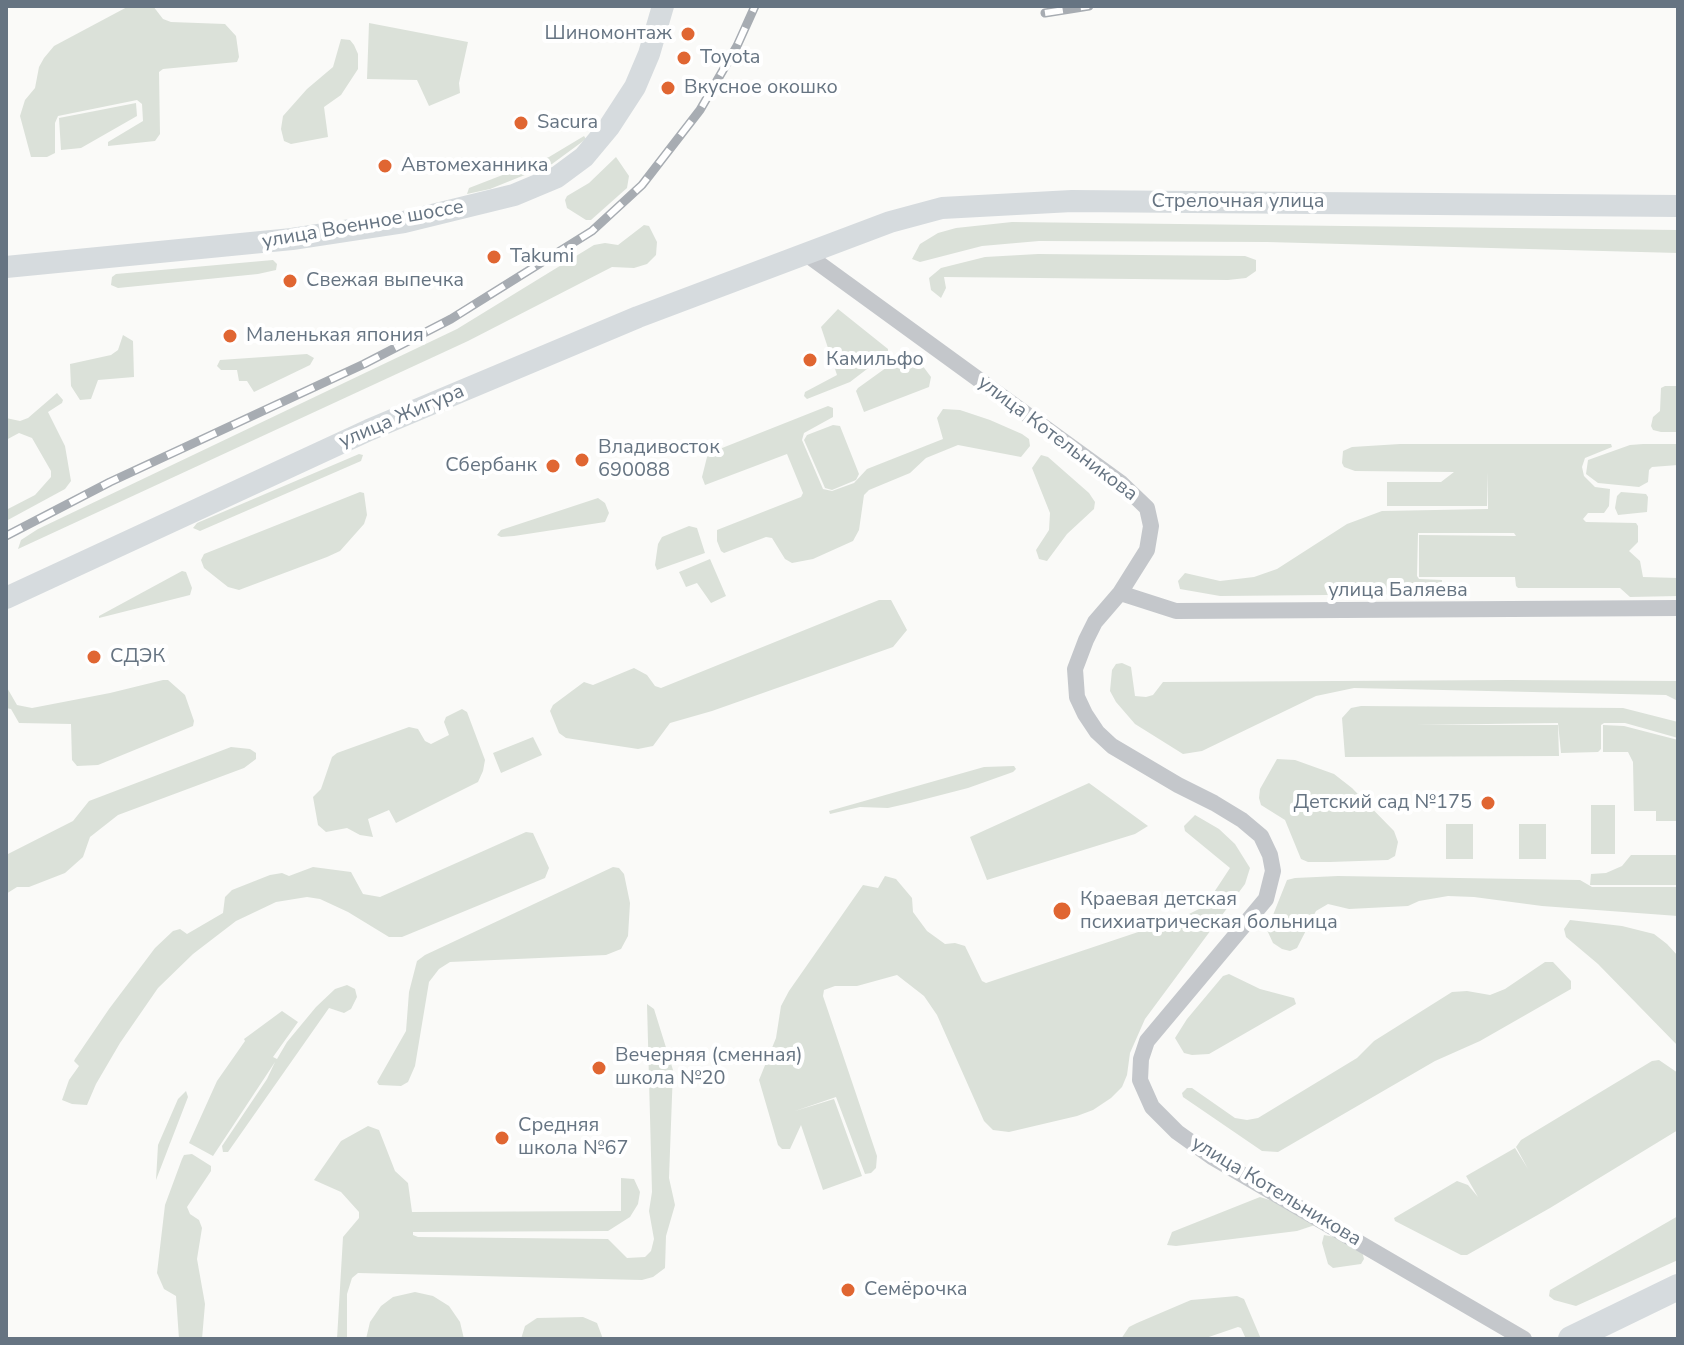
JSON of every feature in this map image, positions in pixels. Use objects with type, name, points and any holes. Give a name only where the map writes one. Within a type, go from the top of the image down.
[{"type":"main road","name":"улица Военное шоссе","points":[[6,267],[292,239],[404,222],[514,195],[557,177],[584,157],[609,127],[635,87],[649,54],[663,6]]},
{"type":"main road","name":"Стрелочная улица","points":[[806,254],[890,222],[957,207],[1072,201],[1678,206]]},
{"type":"main road","name":"улица Жигура","points":[[6,598],[369,430],[638,317],[806,254]]},
{"type":"main road","points":[[1571,1339],[1678,1287]]},
{"type":"street","name":"улица Котельникова","points":[[806,254],[1133,493],[1147,508],[1151,526],[1147,550],[1120,593],[1095,622],[1079,656],[1075,677],[1077,697],[1097,732],[1112,746],[1242,820],[1261,836],[1273,871],[1266,899],[1147,1041],[1141,1059],[1140,1080],[1152,1107],[1177,1132],[1212,1157],[1524,1339]]},
{"type":"street","name":"улица Баляева","points":[[1120,593],[1176,611],[1678,608]]},
{"type":"shaded area","points":[[129,6],[153,6],[163,19],[171,22],[225,24],[236,36],[237,62],[163,69],[159,72],[160,134],[155,141],[108,146],[108,142],[143,121],[142,104],[137,100],[58,116],[55,123],[55,153],[47,157],[31,157],[20,116],[25,100],[35,88],[44,58],[54,46]]},
{"type":"shaded area","points":[[369,23],[468,42],[459,83],[460,93],[429,106],[417,80],[367,79]]},
{"type":"shaded area","points":[[341,39],[350,40],[354,45],[358,54],[358,69],[341,95],[324,107],[328,137],[291,144],[284,141],[281,129],[283,116],[307,89],[333,67]]},
{"type":"shaded area","points":[[136,103],[137,116],[81,148],[61,150],[59,118]]},
{"type":"shaded area","points":[[584,136],[586,139],[552,164],[490,189],[467,194],[469,188],[549,157]]},
{"type":"shaded area","points":[[616,157],[629,176],[627,188],[591,220],[567,208],[567,196],[589,183]]},
{"type":"shaded area","points":[[1012,222],[1678,230],[1678,253],[1267,242],[1039,241],[982,246],[920,262],[912,259],[920,244],[938,233]]},
{"type":"shaded area","points":[[644,225],[649,226],[657,242],[656,255],[647,264],[634,268],[612,267],[468,341],[18,549],[21,540],[38,529],[457,329],[594,245],[618,245]]},
{"type":"shaded area","points":[[1038,254],[1245,256],[1256,260],[1256,271],[1246,278],[1228,280],[944,277],[946,288],[941,298],[931,290],[929,278],[941,268],[985,257]]},
{"type":"shaded area","points":[[273,260],[277,264],[276,270],[258,274],[118,288],[111,285],[112,277],[116,274]]},
{"type":"shaded area","points":[[838,309],[888,349],[888,353],[850,382],[807,399],[805,392],[837,375],[821,327]]},
{"type":"shaded area","points":[[123,335],[133,341],[134,377],[98,380],[91,399],[80,400],[71,386],[70,364],[111,355],[118,350]]},
{"type":"shaded area","points":[[908,352],[916,357],[931,377],[929,387],[864,412],[856,391],[858,388]]},
{"type":"shaded area","points":[[307,354],[314,358],[310,365],[254,392],[247,381],[239,381],[237,370],[221,370],[217,366],[220,360]]},
{"type":"shaded area","points":[[1678,386],[1678,432],[1661,432],[1653,430],[1651,426],[1653,417],[1660,411],[1661,388]]},
{"type":"shaded area","points":[[57,393],[62,403],[48,412],[65,446],[71,481],[65,489],[6,521],[6,510],[35,495],[51,477],[51,471],[32,438],[19,433],[6,440],[6,418],[20,421],[28,418]]},
{"type":"shaded area","points":[[828,406],[833,408],[833,417],[804,433],[802,440],[823,489],[832,491],[854,483],[867,469],[943,439],[937,418],[943,409],[960,410],[990,420],[1022,434],[1029,439],[1030,446],[1021,457],[958,445],[926,458],[910,473],[869,490],[864,495],[859,530],[853,541],[813,559],[792,563],[785,559],[772,538],[766,537],[724,553],[721,551],[717,530],[801,497],[803,493],[787,454],[705,485],[702,477],[707,457],[712,452]]},
{"type":"shaded area","points":[[833,425],[840,426],[859,474],[856,480],[832,490],[825,488],[804,440],[807,435]]},
{"type":"shaded area","points":[[1400,444],[1611,444],[1612,447],[1585,458],[1582,467],[1584,476],[1595,487],[1610,489],[1609,506],[1604,513],[1588,513],[1583,519],[1586,522],[1636,523],[1638,542],[1629,551],[1640,561],[1643,577],[1678,578],[1678,596],[1630,597],[1620,588],[1518,588],[1515,577],[1419,577],[1419,535],[1516,536],[1514,533],[1418,533],[1417,576],[1419,579],[1442,580],[1441,593],[1220,596],[1180,589],[1178,581],[1185,573],[1220,581],[1254,577],[1277,569],[1347,524],[1382,511],[1488,509],[1488,472],[1487,506],[1387,506],[1387,482],[1441,482],[1454,472],[1355,471],[1342,463],[1343,451],[1352,447]]},
{"type":"shaded area","points":[[1678,444],[1678,465],[1652,467],[1648,482],[1639,487],[1598,483],[1586,474],[1588,460],[1630,445]]},
{"type":"shaded area","points":[[359,454],[363,455],[361,461],[200,531],[193,528],[197,523]]},
{"type":"shaded area","points":[[1041,455],[1048,457],[1095,502],[1094,509],[1067,534],[1047,561],[1039,559],[1036,550],[1049,530],[1050,513],[1032,468]]},
{"type":"shaded area","points":[[1621,492],[1646,494],[1647,512],[1618,515],[1615,508]]},
{"type":"shaded area","points":[[364,493],[367,515],[364,524],[340,551],[239,590],[228,587],[204,568],[201,560],[204,554]]},
{"type":"shaded area","points":[[598,498],[605,503],[609,513],[605,522],[514,536],[497,535],[501,530]]},
{"type":"shaded area","points":[[689,526],[697,528],[705,553],[657,570],[658,544],[662,537]]},
{"type":"shaded area","points":[[710,559],[726,596],[711,603],[697,583],[686,587],[679,572]]},
{"type":"shaded area","points":[[182,571],[186,572],[192,588],[190,595],[99,618],[99,616]]},
{"type":"shaded area","points":[[879,600],[891,600],[907,630],[893,647],[670,723],[653,746],[638,749],[566,738],[559,733],[550,711],[553,705],[584,682],[593,685],[634,668],[661,688]]},
{"type":"shaded area","points":[[1116,664],[1131,667],[1135,696],[1146,697],[1153,695],[1163,682],[1678,681],[1678,701],[1666,695],[1354,688],[1316,696],[1202,751],[1183,754],[1135,724],[1116,702],[1110,691],[1112,670]]},
{"type":"shaded area","points":[[168,680],[185,695],[193,726],[98,765],[77,766],[72,760],[71,724],[19,723],[11,709],[6,708],[6,686],[17,705],[32,708]]},
{"type":"shaded area","points":[[1351,708],[1623,708],[1678,722],[1678,738],[1625,723],[1604,723],[1601,725],[1601,749],[1598,752],[1561,753],[1558,723],[1416,725],[1558,725],[1559,756],[1345,757],[1342,718]]},
{"type":"shaded area","points":[[462,709],[467,712],[485,760],[478,782],[396,823],[389,810],[368,819],[373,837],[347,828],[326,832],[318,825],[313,797],[321,789],[332,757],[409,727],[418,729],[425,741],[431,744],[449,735],[444,722],[446,717]]},
{"type":"shaded area","points":[[1603,725],[1624,726],[1678,740],[1678,821],[1656,821],[1656,811],[1634,811],[1633,762],[1628,752],[1603,752]]},
{"type":"shaded area","points":[[533,737],[542,755],[501,773],[493,753]]},
{"type":"shaded area","points":[[231,747],[250,749],[256,753],[256,759],[244,768],[118,815],[90,837],[83,857],[65,873],[29,887],[17,887],[6,894],[6,855],[73,821],[89,801]]},
{"type":"shaded area","points":[[1277,759],[1295,760],[1334,774],[1352,788],[1394,831],[1398,842],[1395,856],[1388,860],[1330,862],[1301,859],[1285,820],[1261,805],[1259,798],[1260,789]]},
{"type":"shaded area","points":[[1014,766],[1016,769],[1013,772],[910,803],[888,808],[860,807],[830,814],[829,811],[984,767]]},
{"type":"shaded area","points":[[1089,783],[1148,826],[1135,834],[987,880],[970,837]]},
{"type":"shaded area","points":[[1591,805],[1615,805],[1615,854],[1591,854]]},
{"type":"shaded area","points":[[1195,815],[1219,829],[1235,844],[1250,868],[1245,884],[1145,1019],[1130,1053],[1122,1087],[1111,1098],[1077,1116],[1009,1132],[993,1130],[984,1121],[937,1015],[924,996],[897,975],[857,986],[835,986],[824,990],[823,996],[877,1156],[876,1168],[865,1174],[836,1097],[795,1111],[834,1099],[862,1176],[823,1190],[801,1125],[790,1149],[782,1149],[778,1145],[759,1080],[776,1038],[781,1006],[863,885],[878,888],[885,876],[896,879],[912,898],[913,912],[927,931],[945,944],[965,946],[982,981],[986,983],[1183,917],[1205,906],[1230,868],[1185,831],[1184,826]]},
{"type":"shaded area","points":[[1446,824],[1473,824],[1473,859],[1446,859]]},
{"type":"shaded area","points":[[1519,824],[1546,824],[1546,859],[1519,859]]},
{"type":"shaded area","points":[[526,832],[533,833],[549,868],[545,878],[402,937],[389,937],[348,912],[320,899],[307,897],[276,902],[236,921],[193,954],[158,988],[120,1043],[87,1105],[62,1100],[69,1080],[79,1066],[75,1059],[155,948],[173,931],[180,929],[187,934],[223,913],[225,897],[232,890],[270,875],[282,873],[289,876],[313,867],[351,872],[363,894],[380,897]]},
{"type":"shaded area","points":[[1631,855],[1678,855],[1678,885],[1590,885],[1591,874],[1606,873],[1622,866]]},
{"type":"shaded area","points":[[613,867],[624,874],[630,903],[628,936],[621,949],[606,955],[450,962],[439,969],[429,982],[415,1066],[408,1082],[401,1086],[379,1085],[377,1082],[406,1031],[409,992],[417,961]]},
{"type":"shaded area","points":[[1338,876],[1580,880],[1592,887],[1678,887],[1678,916],[1448,896],[1408,906],[1349,909],[1328,904],[1316,911],[1297,948],[1290,951],[1273,943],[1267,930],[1287,880]]},
{"type":"shaded area","points":[[1570,920],[1622,926],[1654,934],[1678,956],[1678,1046],[1598,964],[1566,937],[1564,929]]},
{"type":"shaded area","points":[[1545,962],[1553,962],[1571,981],[1571,989],[1480,1041],[1435,1061],[1278,1152],[1262,1151],[1183,1097],[1182,1093],[1187,1088],[1192,1088],[1235,1118],[1258,1118],[1357,1058],[1374,1041],[1452,992],[1490,995],[1505,989]]},
{"type":"shaded area","points":[[1229,974],[1260,989],[1294,998],[1296,1004],[1209,1054],[1184,1053],[1175,1038],[1223,976]]},
{"type":"shaded area","points":[[347,985],[355,989],[357,997],[351,1009],[344,1013],[329,1008],[228,1152],[223,1152],[222,1146],[275,1062],[213,1156],[189,1143],[217,1081],[244,1039],[282,1011],[298,1022],[273,1057],[277,1059],[316,1007],[335,989]]},
{"type":"shaded area","points":[[647,1004],[654,1009],[673,1070],[669,1178],[675,1205],[666,1236],[665,1268],[653,1277],[642,1280],[358,1273],[352,1278],[347,1294],[347,1339],[337,1339],[343,1237],[359,1218],[359,1212],[341,1192],[314,1180],[341,1141],[368,1126],[379,1130],[395,1171],[408,1183],[412,1212],[621,1211],[621,1178],[634,1179],[640,1192],[638,1204],[630,1217],[608,1231],[413,1232],[413,1235],[608,1239],[627,1258],[645,1257],[651,1251],[654,1239],[649,1211],[652,1192]]},
{"type":"shaded area","points":[[1659,1060],[1678,1073],[1678,1130],[1467,1255],[1461,1255],[1395,1221],[1394,1218],[1457,1181],[1468,1185],[1478,1197],[1466,1176],[1515,1148],[1528,1169],[1516,1147],[1521,1140],[1652,1061]]},
{"type":"shaded area","points":[[186,1091],[188,1097],[156,1180],[158,1145],[178,1099]]},
{"type":"shaded area","points":[[192,1154],[211,1166],[211,1171],[187,1207],[202,1228],[197,1259],[205,1304],[202,1339],[179,1339],[176,1296],[164,1289],[157,1273],[165,1205],[184,1155]]},
{"type":"shaded area","points":[[1260,1197],[1276,1202],[1315,1225],[1297,1231],[1167,1245],[1172,1232]]},
{"type":"shaded area","points":[[1678,1216],[1678,1260],[1576,1306],[1549,1296],[1550,1290]]},
{"type":"shaded area","points":[[1324,1235],[1340,1238],[1362,1251],[1364,1259],[1361,1264],[1333,1268],[1328,1264],[1322,1243]]},
{"type":"shaded area","points":[[415,1292],[433,1296],[449,1306],[460,1322],[464,1339],[366,1339],[370,1322],[381,1306],[393,1297]]},
{"type":"shaded area","points":[[1237,1296],[1244,1299],[1261,1339],[1246,1339],[1238,1327],[1203,1339],[1121,1339],[1129,1327],[1191,1300]]},
{"type":"shaded area","points":[[583,1317],[597,1323],[603,1339],[521,1339],[525,1326],[537,1318]]},
{"type":"railway","points":[[6,536],[110,482],[364,364],[451,319],[592,231],[642,185],[700,110],[737,46],[755,6]]},
{"type":"railway","points":[[1045,13],[1089,6]]},
{"type":"place","name":"Шиномонтаж","points":[[688,34]]},
{"type":"place","name":"Toyota","points":[[684,58]]},
{"type":"place","name":"Вкусное окошко","points":[[668,88]]},
{"type":"place","name":"Sacura","points":[[521,123]]},
{"type":"place","name":"Автомеханника","points":[[385,166]]},
{"type":"place","name":"Takumi","points":[[494,257]]},
{"type":"place","name":"Свежая выпечка","points":[[290,281]]},
{"type":"place","name":"Маленькая япония","points":[[230,336]]},
{"type":"place","name":"Камильфо","points":[[810,360]]},
{"type":"place","name":"Владивосток 690088","points":[[582,460]]},
{"type":"place","name":"Сбербанк","points":[[553,466]]},
{"type":"place","name":"СДЭК","points":[[94,657]]},
{"type":"place","name":"Детский сад №175","points":[[1488,803]]},
{"type":"place","name":"Краевая детская психиатрическая больница","points":[[1062,911]]},
{"type":"place","name":"Вечерняя (сменная) школа №20","points":[[599,1068]]},
{"type":"place","name":"Средняя школа №67","points":[[502,1138]]},
{"type":"place","name":"Семёрочка","points":[[848,1290]]}]
